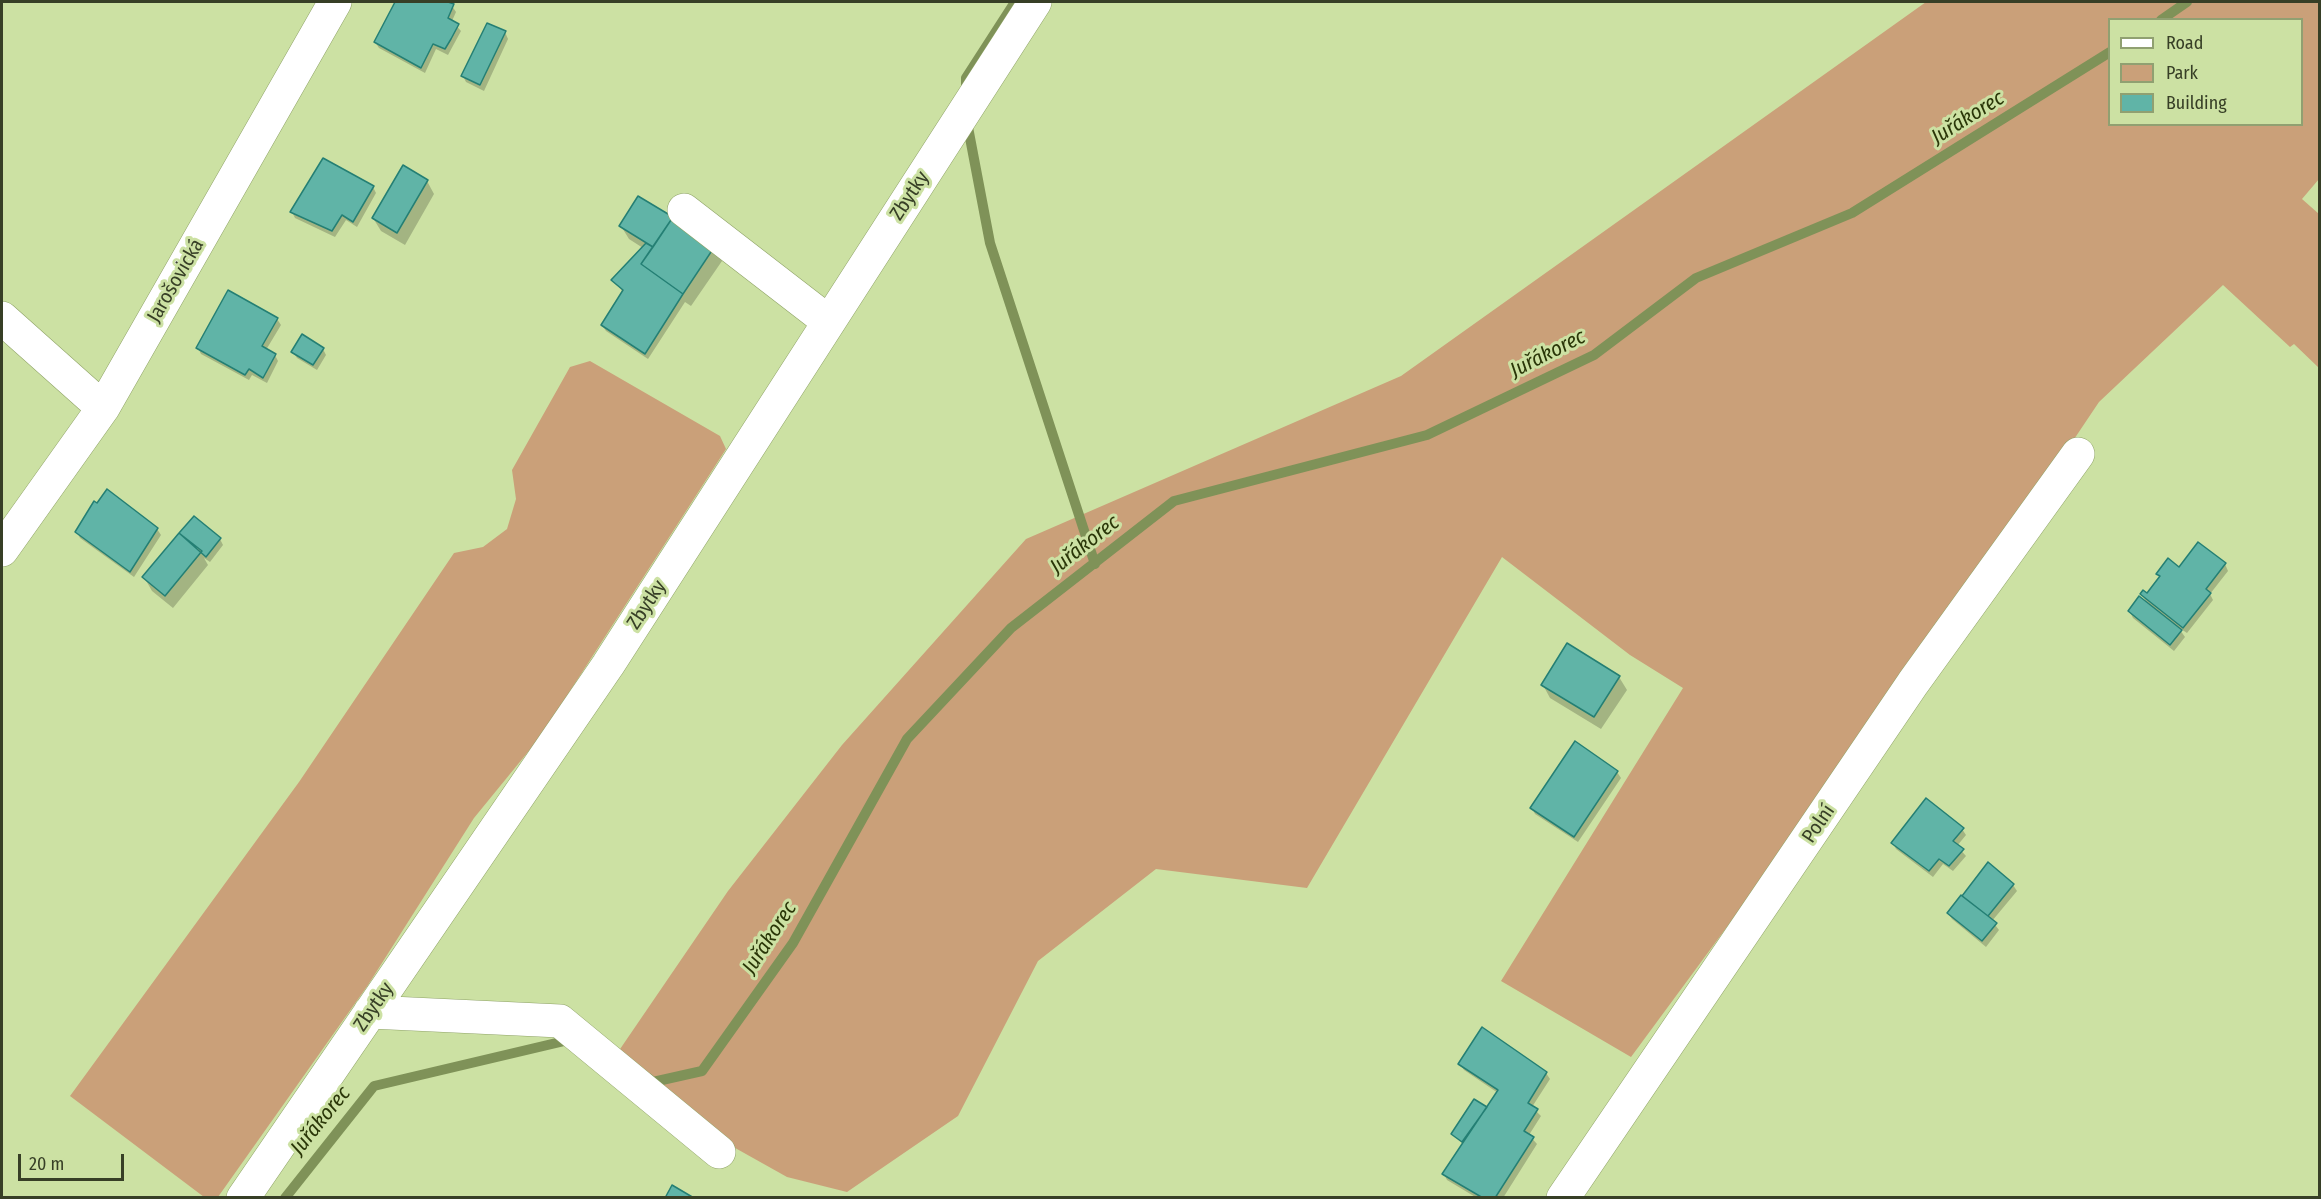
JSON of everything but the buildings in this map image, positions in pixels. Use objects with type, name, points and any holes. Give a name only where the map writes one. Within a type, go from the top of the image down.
[{"type":"street","name":"Jarošovická","points":[[2,550],[103,408],[335,2]]},
{"type":"street","name":"Zbytky","points":[[243,1197],[608,665],[1035,2]]},
{"type":"street","points":[[684,210],[829,322]]},
{"type":"street","points":[[2,318],[103,408]]},
{"type":"street","name":"Polní","points":[[1563,1197],[1913,683],[2078,454]]},
{"type":"street","points":[[370,1012],[560,1021],[719,1152]]},
{"type":"green space","points":[[1926,2],[2319,2],[2319,179],[2302,199],[2319,214],[2319,368],[2294,344],[2290,347],[2223,285],[2099,402],[1948,627],[1631,1057],[1501,981],[1683,688],[1630,655],[1502,557],[1307,888],[1156,869],[1038,961],[958,1116],[847,1192],[787,1177],[603,1074],[728,891],[842,745],[1026,539],[1401,376]]},
{"type":"green space","points":[[590,361],[720,436],[726,449],[541,736],[474,818],[368,985],[218,1197],[204,1197],[70,1096],[299,782],[454,553],[483,547],[507,529],[516,499],[512,470],[570,367]]},
{"type":"waterway","points":[[966,92],[966,78],[1015,2]]},
{"type":"waterway","name":"Juřákorec","points":[[2164,18],[2187,2]]},
{"type":"waterway","name":"Juřákorec","points":[[648,1078],[653,1082],[702,1071],[793,943],[907,739],[1011,628],[1174,501],[1427,435],[1594,355],[1696,278],[1852,213],[2108,53]]},
{"type":"waterway","points":[[967,122],[990,243],[1095,564]]},
{"type":"waterway","name":"Juřákorec","points":[[285,1198],[374,1086],[573,1039]]}]
